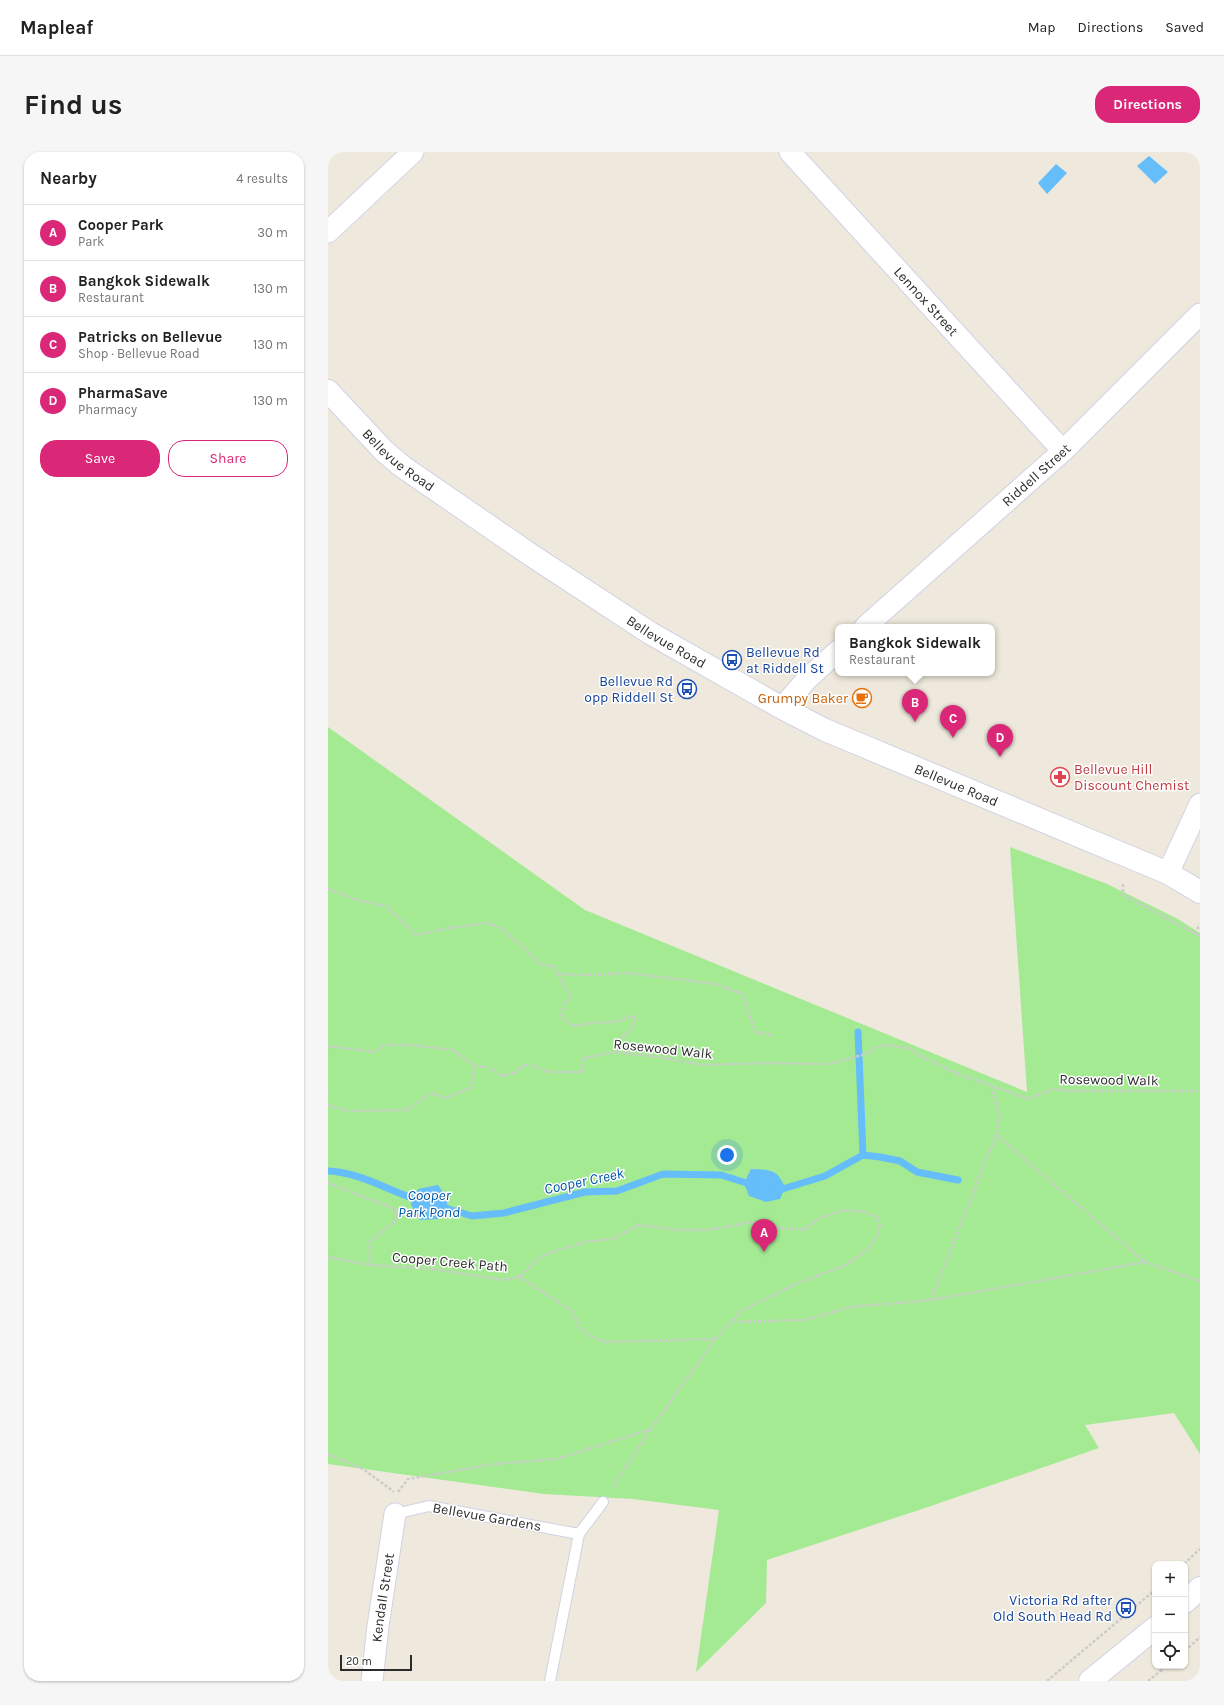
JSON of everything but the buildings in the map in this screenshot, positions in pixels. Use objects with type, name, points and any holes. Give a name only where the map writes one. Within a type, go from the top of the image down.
[{"type":"street","points":[[328,232],[413,152]]},
{"type":"street","name":"Lennox Street","points":[[790,152],[1063,451]]},
{"type":"street","name":"Riddell Street","points":[[868,624],[1063,451],[1200,314]]},
{"type":"street","name":"Bellevue Road","points":[[328,391],[384,451],[430,486],[650,634],[782,708],[825,730],[1168,873],[1200,892]]},
{"type":"street","points":[[782,708],[807,678],[835,654]]},
{"type":"street","points":[[1168,873],[1200,804]]},
{"type":"street","name":"Kendall Street","points":[[372,1681],[378,1626],[395,1514]]},
{"type":"street","points":[[1188,1599],[1200,1588]]},
{"type":"street","points":[[1090,1681],[1152,1630]]},
{"type":"lane","points":[[550,1681],[579,1534],[603,1502]]},
{"type":"lane","name":"Bellevue Gardens","points":[[395,1514],[429,1506],[579,1534]]},
{"type":"path","points":[[1123,884],[1123,895],[1200,936]]},
{"type":"path","points":[[328,889],[356,900],[386,906],[416,935],[449,928],[486,923],[503,929],[542,965],[553,966],[571,997],[565,1004],[561,1017],[573,1026],[614,1022],[633,1016],[636,1018],[631,1029],[621,1039],[616,1052]]},
{"type":"path","points":[[1196,934],[1199,924]]},
{"type":"path","points":[[558,974],[585,975],[629,973],[715,984],[742,994],[755,1032],[773,1035]]},
{"type":"path","points":[[328,1046],[375,1052],[384,1046],[412,1045],[453,1050],[475,1066],[470,1088],[446,1098],[431,1093],[407,1110],[348,1111],[328,1105]]},
{"type":"path","name":"Rosewood Walk","points":[[475,1066],[488,1067],[502,1076],[514,1073],[524,1065],[534,1066],[548,1072],[583,1072],[583,1058],[616,1052],[659,1057],[702,1065],[768,1063],[827,1064],[866,1054],[876,1048],[888,1046],[912,1049],[920,1056],[956,1073],[1028,1099],[1054,1088],[1068,1090],[1200,1091]]},
{"type":"path","points":[[932,1300],[996,1135],[1000,1116],[993,1094],[995,1088]]},
{"type":"path","points":[[996,1135],[1145,1262],[1200,1281]]},
{"type":"path","points":[[328,1183],[411,1215]]},
{"type":"path","name":"Cooper Creek Path","points":[[395,1209],[396,1221],[370,1242],[370,1265],[433,1269],[502,1280],[519,1277],[541,1256],[584,1242],[612,1239],[639,1225],[676,1230],[708,1230],[751,1222],[781,1228],[804,1230],[820,1218],[844,1210],[865,1212],[876,1217],[880,1226],[878,1234],[868,1250],[845,1265],[796,1284],[741,1311],[732,1322]]},
{"type":"path","points":[[328,1257],[370,1265]]},
{"type":"path","points":[[603,1502],[651,1429],[715,1339],[732,1322],[806,1320],[850,1307],[932,1300],[1145,1262]]},
{"type":"path","points":[[519,1277],[571,1310],[580,1328],[592,1337],[606,1342],[715,1339]]},
{"type":"path","points":[[328,1454],[363,1469],[397,1494],[408,1479],[494,1464],[557,1460],[651,1429]]},
{"type":"path","points":[[1187,1561],[1200,1550]]},
{"type":"path","points":[[1047,1681],[1152,1593]]},
{"type":"path","points":[[1188,1648],[1200,1637]]},
{"type":"path","points":[[1148,1681],[1163,1669]]},
{"type":"green space","points":[[328,727],[585,910],[1027,1092],[1010,847],[1107,884],[1176,918],[1200,933],[1200,1454],[1174,1413],[1085,1425],[1099,1448],[928,1507],[767,1560],[766,1603],[696,1672],[719,1510],[633,1499],[544,1494],[328,1464]]},
{"type":"water","points":[[1149,156],[1168,172],[1155,184],[1137,166]]},
{"type":"water","points":[[1056,164],[1067,173],[1047,194],[1038,183]]},
{"type":"water","points":[[751,1169],[768,1170],[779,1177],[785,1188],[780,1199],[766,1202],[749,1196],[744,1183]]},
{"type":"water","name":"Cooper Park Pond","points":[[438,1185],[446,1196],[448,1208],[438,1219],[420,1220],[411,1205],[412,1198],[418,1189]]},
{"type":"waterway","points":[[858,1032],[863,1155]]},
{"type":"waterway","name":"Cooper Creek","points":[[776,1191],[825,1176],[863,1155],[900,1161],[917,1172],[958,1180]]},
{"type":"waterway","name":"Cooper Creek","points":[[328,1171],[352,1175],[421,1201]]},
{"type":"waterway","name":"Cooper Creek","points":[[439,1206],[472,1216],[504,1213],[585,1192],[617,1191],[663,1174],[721,1175],[753,1185]]},
{"type":"place","name":"Bellevue Rd at Riddell St","points":[[732,660]]},
{"type":"place","name":"Bellevue Rd opp Riddell St","points":[[687,689]]},
{"type":"place","name":"Grumpy Baker","points":[[862,698]]},
{"type":"place","name":"Bangkok Sidewalk","points":[[915,722]]},
{"type":"place","name":"Patricks on Bellevue","points":[[953,738]]},
{"type":"place","name":"PharmaSave","points":[[1000,757]]},
{"type":"place","name":"Bellevue Hill Discount Chemist","points":[[1060,777]]},
{"type":"place","name":"Cooper Park","points":[[764,1252]]},
{"type":"place","name":"Victoria Rd after Old South Head Rd","points":[[1126,1608]]}]
